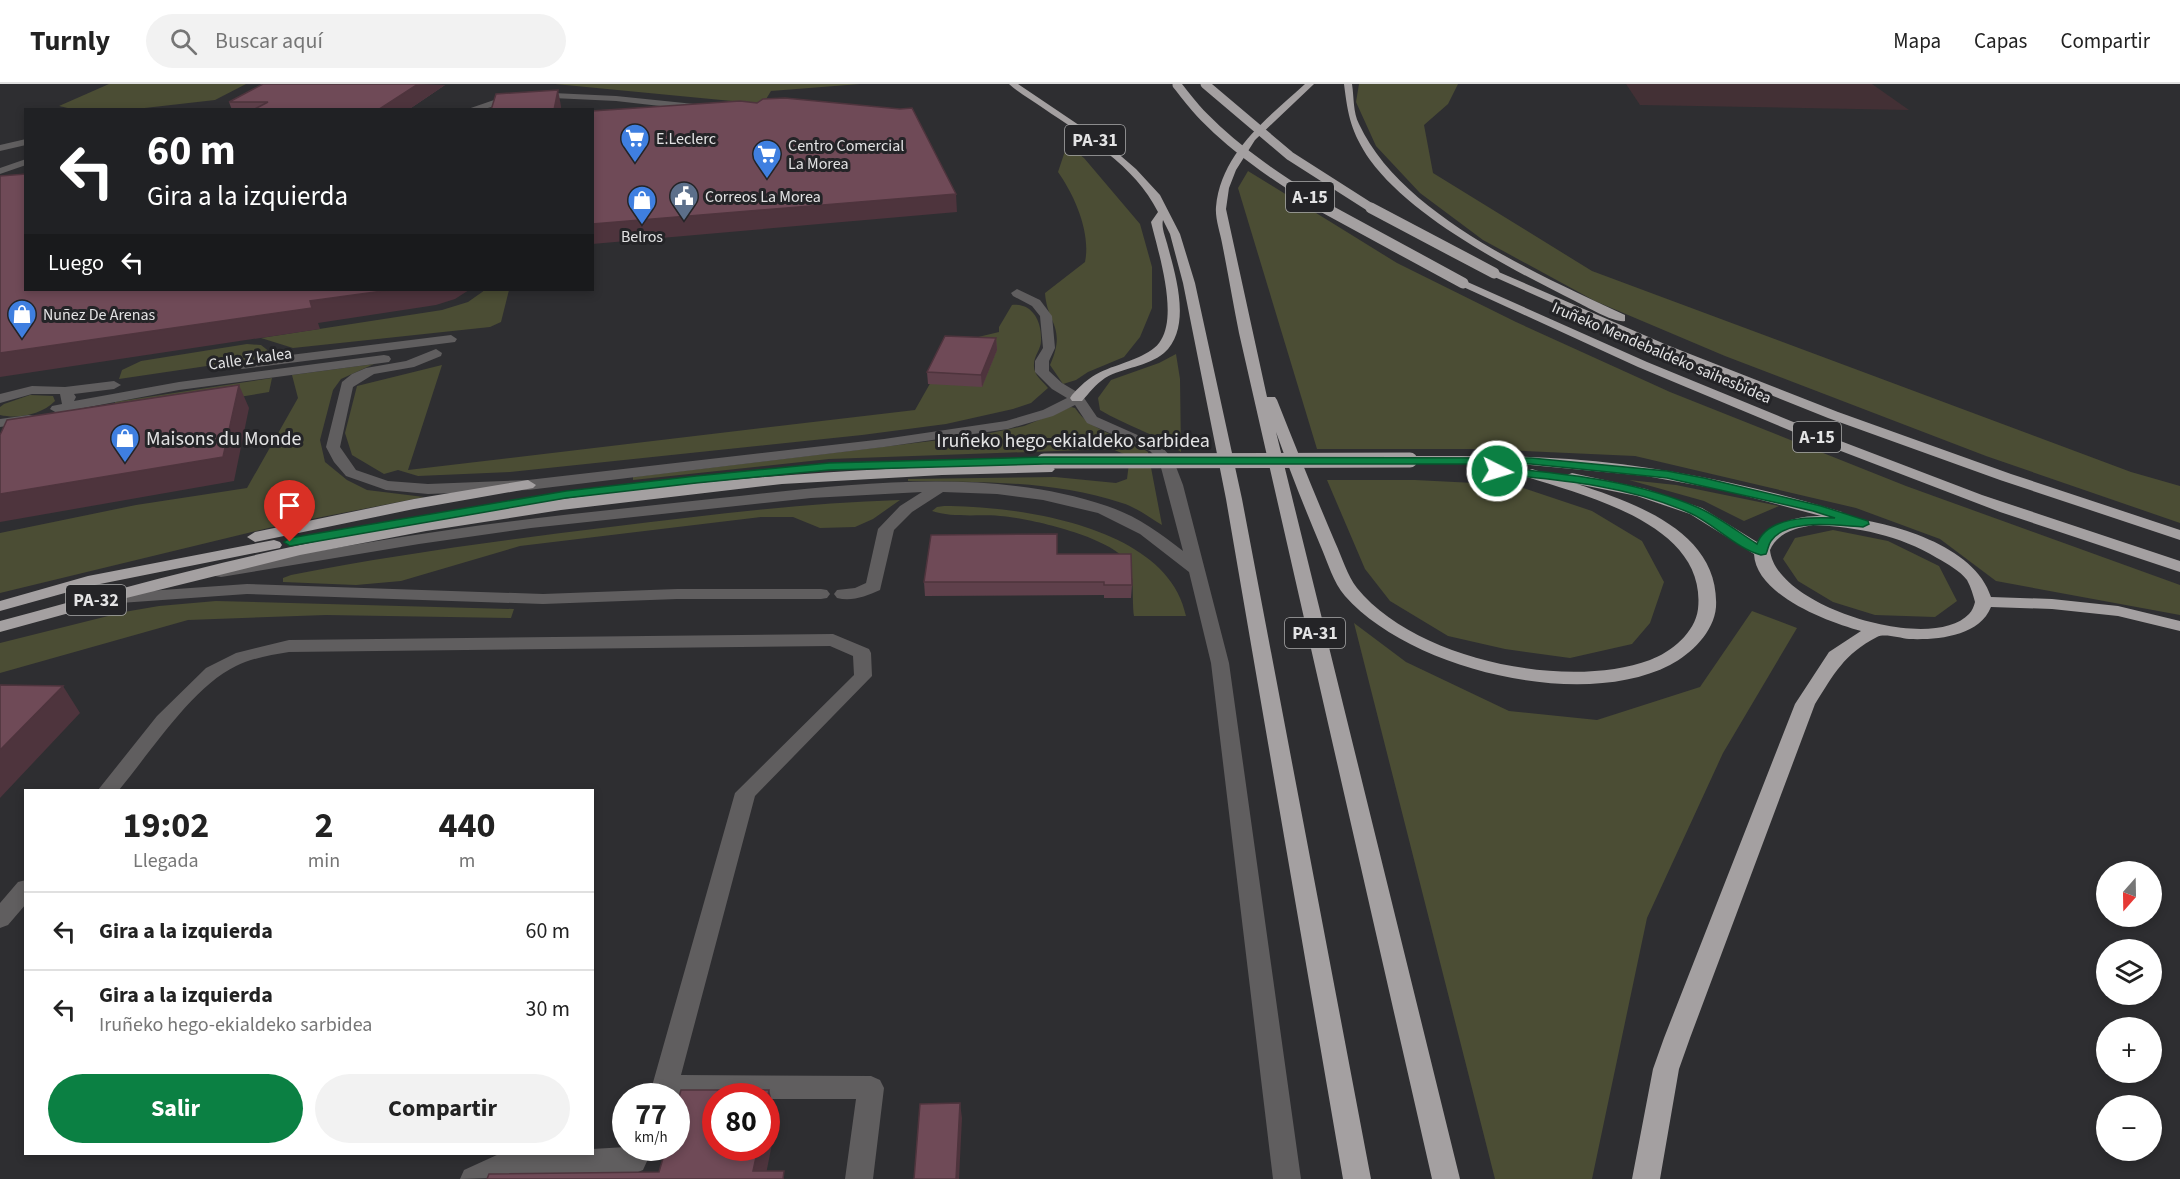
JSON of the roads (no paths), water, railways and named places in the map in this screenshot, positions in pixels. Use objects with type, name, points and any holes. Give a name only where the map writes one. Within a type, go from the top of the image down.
[{"type":"highway","name":"PA-31","points":[[1013,84],[1104,146],[1134,171],[1155,195],[1176,234],[1189,283],[1234,499],[1358,1179]]},
{"type":"highway","name":"Iruñeko Mendebaldeko saihesbidea","points":[[1177,84],[1205,119],[1238,147],[1286,181],[1359,228],[1463,283],[1717,397],[1950,489],[2180,567]]},
{"type":"highway","name":"Iruñeko Mendebaldeko saihesbidea","points":[[1205,84],[1246,121],[1305,167],[1404,226],[1494,273],[1587,316],[1704,364],[2026,485],[2180,535]]},
{"type":"highway","points":[[1347,84],[1349,112],[1359,138],[1381,168],[1420,204],[1509,263],[1655,334],[1704,364]]},
{"type":"highway","name":"PA-31","points":[[1314,86],[1287,106],[1245,145],[1227,174],[1222,190],[1221,209],[1245,333],[1446,1179]]},
{"type":"highway","points":[[1077,398],[1089,382],[1100,374],[1144,360],[1161,349],[1169,339],[1173,321],[1170,274],[1156,222],[1164,211]]},
{"type":"highway","points":[[1245,333],[1309,502],[1350,591],[1388,625],[1427,647],[1483,666],[1534,675],[1576,679],[1627,674],[1659,663],[1680,649],[1698,632],[1708,615],[1707,589],[1702,572],[1692,554],[1666,530],[1629,509],[1532,474]]},
{"type":"highway","name":"Iruñeko hego-ekialdeko sarbidea","points":[[0,606],[88,581],[419,518],[566,494],[829,467],[1411,464],[1531,461],[1667,475],[1751,491],[1863,524]]},
{"type":"highway","name":"Iruñeko hego-ekialdeko sarbidea","points":[[1411,464],[1572,478],[1641,492],[1695,511],[1761,552]]},
{"type":"highway","name":"Iruñeko hego-ekialdeko sarbidea","points":[[0,627],[96,600],[300,550],[426,526],[681,490],[782,479],[1046,465]]},
{"type":"highway","points":[[88,581],[202,548],[414,504],[528,485]]},
{"type":"highway","name":"PA-32","points":[[1761,552],[1765,540],[1776,530],[1792,524],[1813,520],[1863,524],[1899,533],[1922,542],[1960,565],[1978,584],[1984,602]]},
{"type":"highway","points":[[1761,552],[1766,568],[1781,586],[1807,604],[1840,618],[1876,628],[1909,633],[1939,632],[1963,627],[1978,616],[1984,602],[2052,604],[2118,611],[2180,626]]},
{"type":"highway","points":[[1646,1179],[1666,1069],[1673,1048],[1746,852],[1805,704],[1836,656],[1876,628]]},
{"type":"street","points":[[474,108],[506,96],[568,93],[715,109]]},
{"type":"street","points":[[0,148],[24,142]]},
{"type":"street","points":[[0,163],[24,161]]},
{"type":"street","points":[[0,171],[24,162]]},
{"type":"street","points":[[1017,293],[1036,303],[1046,316],[1049,348],[1042,361],[1042,372],[1057,386],[1077,398],[1092,420],[1155,448],[1166,459],[1220,663],[1287,1179]]},
{"type":"street","points":[[445,348],[409,364],[371,371],[357,377],[347,385],[333,447],[341,462],[351,473],[386,485],[428,489],[528,485],[884,443],[1008,425],[1048,413],[1077,398]]},
{"type":"street","name":"Calle Z kalea","points":[[1,398],[38,389],[65,391],[285,358],[445,348]]},
{"type":"street","name":"Calle Z kalea","points":[[3,427],[106,398],[445,348]]},
{"type":"street","points":[[48,413],[68,401],[68,394],[65,391]]},
{"type":"street","points":[[192,577],[420,539],[663,508],[816,492],[940,487],[1034,494],[1091,506],[1140,527],[1196,569]]},
{"type":"street","points":[[843,594],[867,591],[874,586],[886,529],[906,508],[940,487]]},
{"type":"street","points":[[96,600],[247,589],[543,599],[677,594],[821,594]]},
{"type":"street","points":[[109,789],[194,688],[225,664],[257,652],[289,646],[833,640],[862,653],[862,676],[745,793],[665,1083]]},
{"type":"street","points":[[0,918],[24,890]]},
{"type":"street","points":[[690,1091],[871,1088],[859,1179]]},
{"type":"street","points":[[474,1179],[508,1163],[633,1161]]},
{"type":"place","name":"E.Leclerc","points":[[635,164]]},
{"type":"place","name":"Centro Comercial La Morea","points":[[767,180]]},
{"type":"place","name":"Correos La Morea","points":[[684,222]]},
{"type":"place","name":"Belros","points":[[642,226]]},
{"type":"place","name":"Nuñez De Arenas","points":[[22,340]]},
{"type":"place","name":"Maisons du Monde","points":[[125,464]]}]
